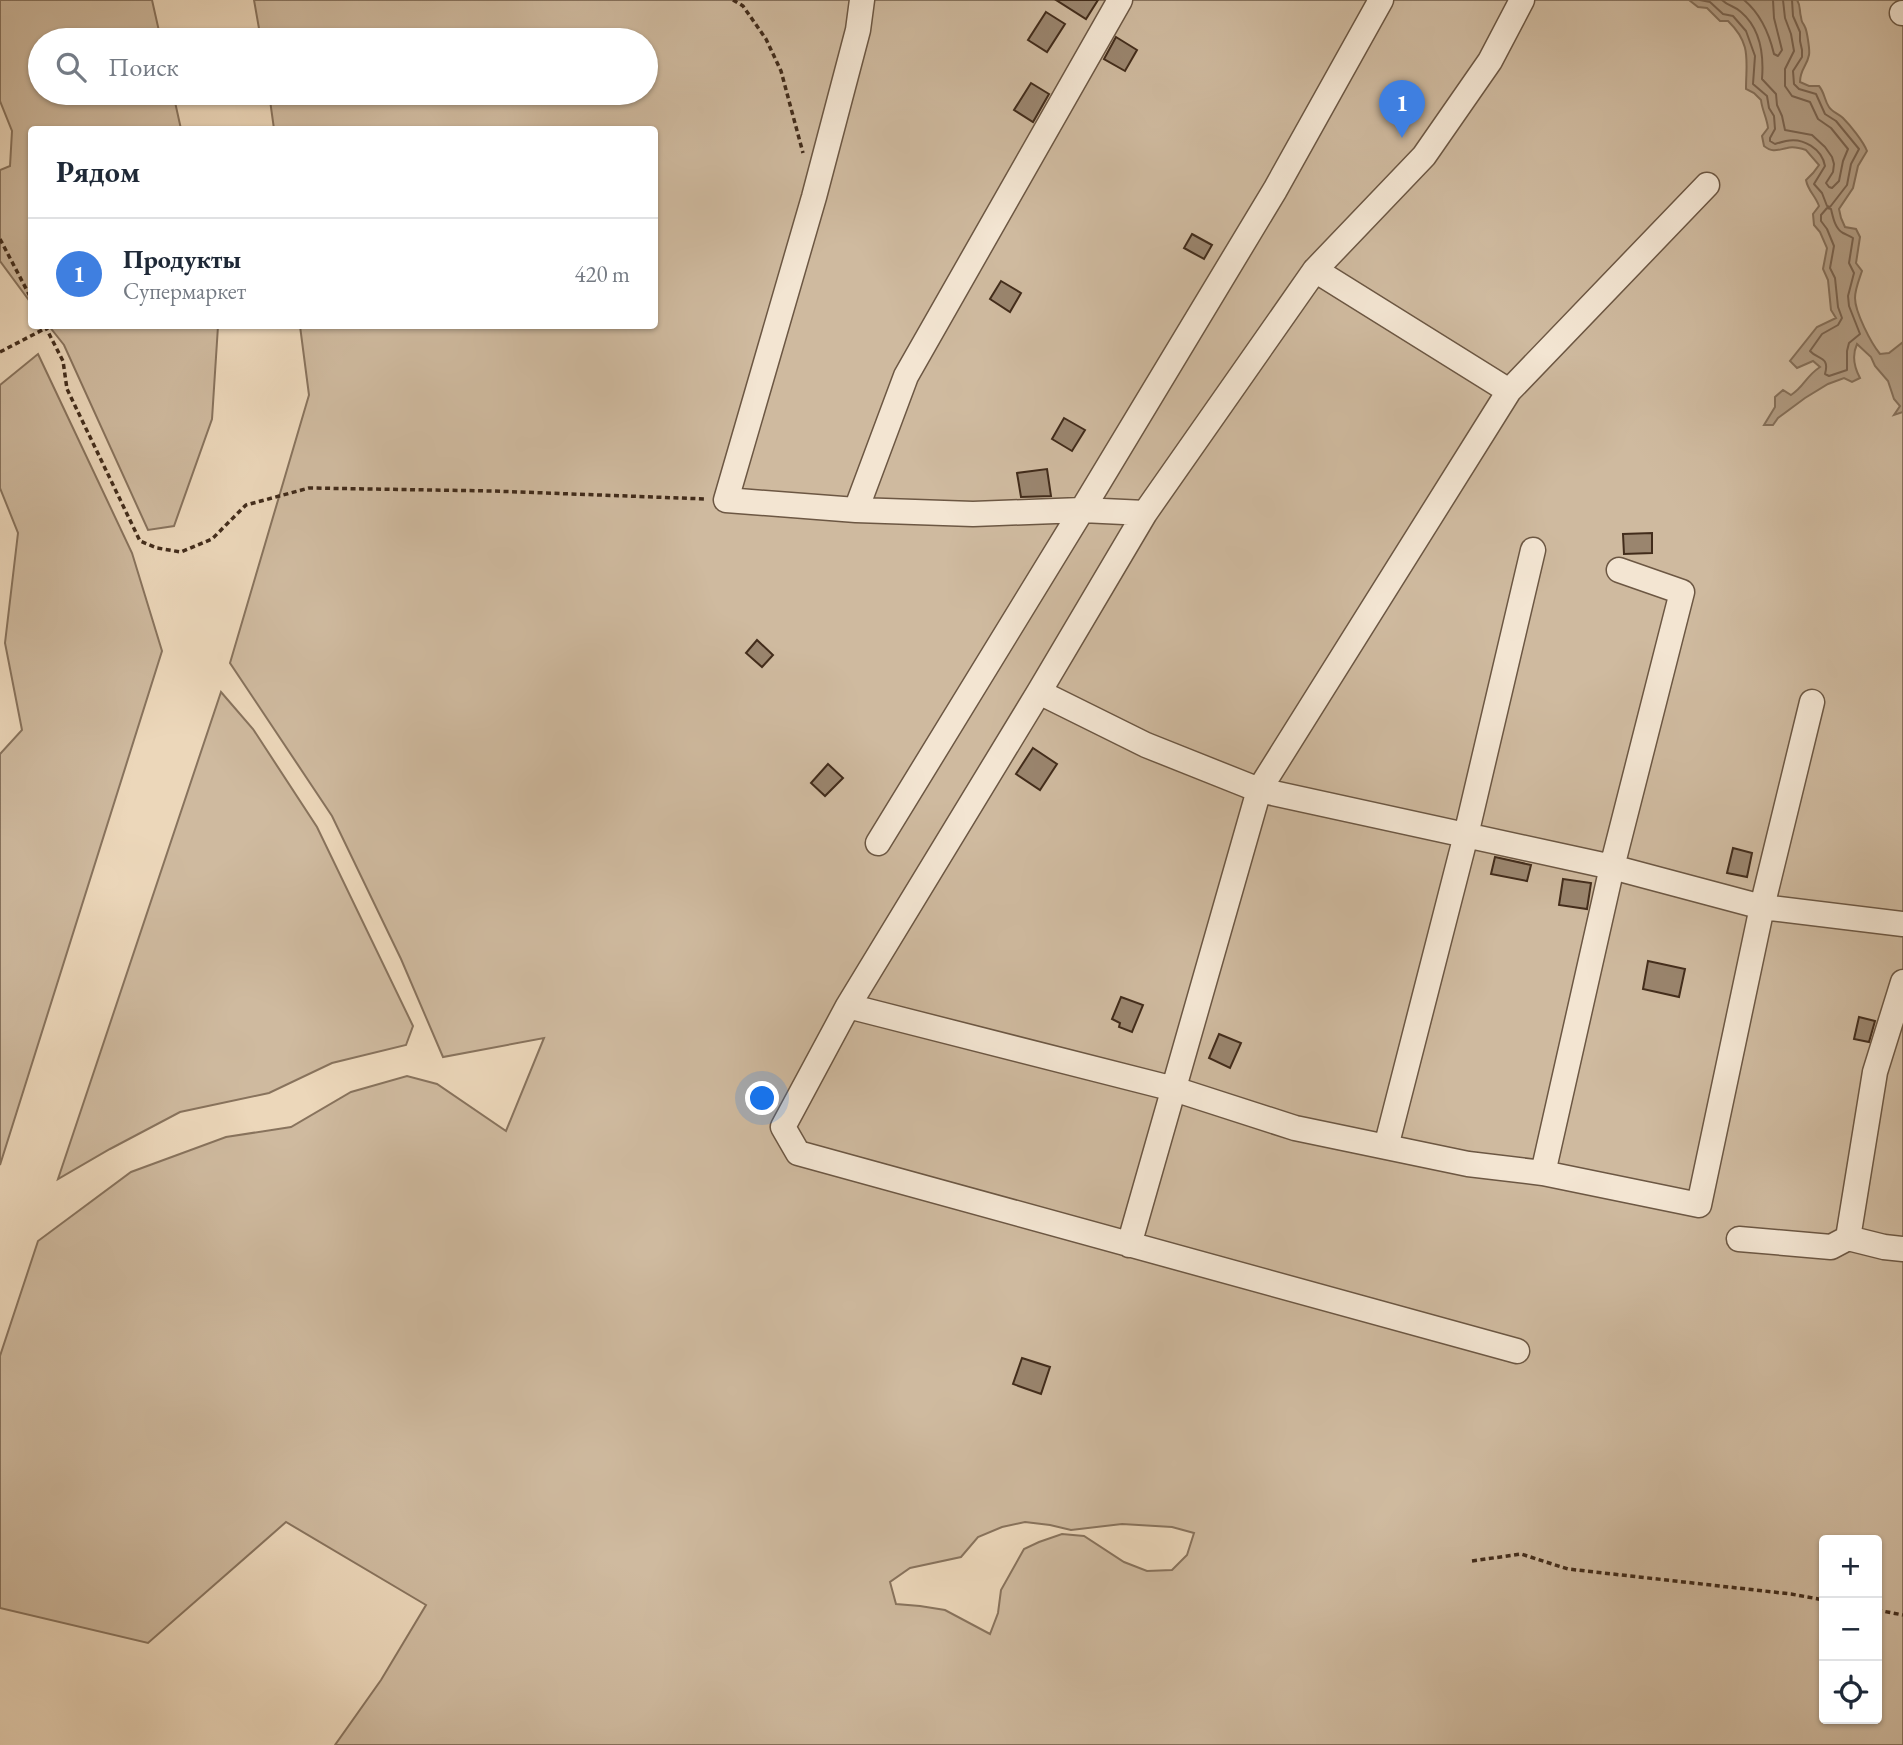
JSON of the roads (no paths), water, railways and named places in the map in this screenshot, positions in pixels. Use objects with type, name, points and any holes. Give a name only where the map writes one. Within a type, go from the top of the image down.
[{"type":"street","points":[[862,0],[858,30],[814,197],[726,500],[856,510],[973,514],[1082,510],[1144,513]]},
{"type":"street","points":[[856,510],[906,376],[1120,0]]},
{"type":"street","points":[[878,843],[1275,190],[1381,0]]},
{"type":"street","points":[[1517,1351],[798,1153],[783,1127],[848,1006],[1039,692],[1144,513],[1315,270],[1424,156],[1490,61],[1522,0]]},
{"type":"street","points":[[1129,1245],[1259,790],[1509,391],[1707,185]]},
{"type":"street","points":[[1315,270],[1509,391]]},
{"type":"street","points":[[1386,1147],[1466,835],[1533,550]]},
{"type":"street","points":[[1543,1173],[1612,867],[1682,592],[1619,570]]},
{"type":"street","points":[[1039,692],[1146,745],[1259,790],[1612,867],[1762,907],[1903,924]]},
{"type":"street","points":[[848,1006],[1174,1089],[1296,1128],[1468,1164],[1543,1173],[1699,1205],[1762,907],[1812,702]]},
{"type":"street","points":[[1848,1238],[1875,1072],[1903,982]]},
{"type":"street","points":[[1739,1239],[1831,1247],[1848,1238],[1903,1249]]},
{"type":"water","points":[[1689,0],[1797,0],[1807,32],[1809,53],[1800,82],[1819,86],[1829,107],[1849,125],[1867,151],[1858,166],[1853,188],[1839,209],[1845,227],[1856,229],[1860,237],[1856,263],[1862,271],[1855,298],[1864,327],[1880,354],[1889,353],[1903,342],[1903,412],[1894,415],[1900,406],[1894,399],[1888,381],[1871,357],[1857,344],[1854,361],[1860,378],[1852,382],[1844,378],[1828,384],[1778,418],[1773,425],[1764,425],[1775,407],[1775,397],[1783,390],[1791,395],[1820,367],[1813,361],[1797,368],[1790,361],[1817,327],[1836,318],[1831,310],[1828,280],[1823,269],[1827,248],[1814,225],[1813,214],[1819,206],[1806,180],[1819,165],[1806,150],[1792,147],[1773,150],[1764,146],[1762,136],[1768,128],[1761,100],[1746,89],[1747,61],[1741,37],[1728,21],[1720,21],[1707,8],[1698,7]]},
{"type":"place","name":"Продукты","points":[[1402,138]]}]
